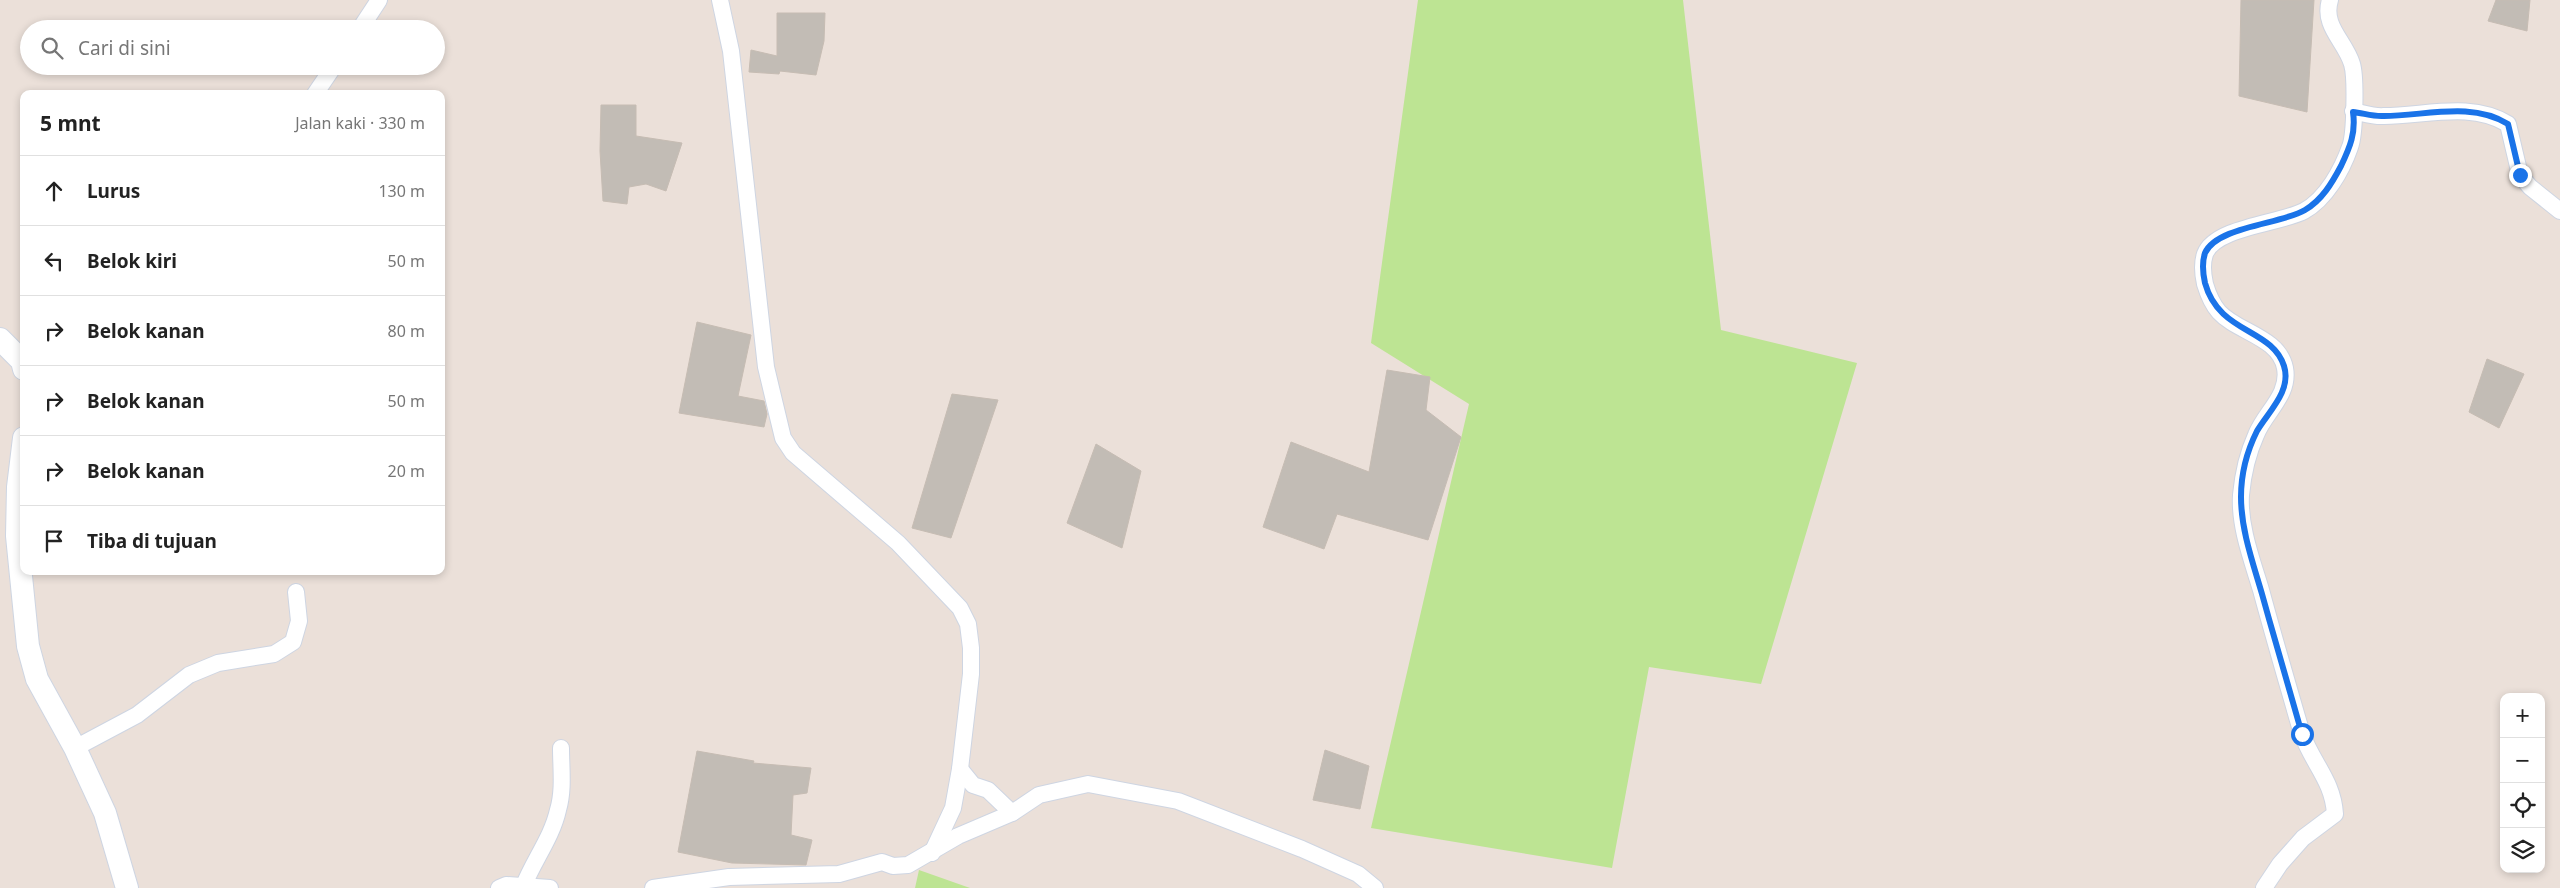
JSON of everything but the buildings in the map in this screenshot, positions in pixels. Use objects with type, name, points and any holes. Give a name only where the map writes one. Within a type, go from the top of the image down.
[{"type":"street","points":[[366,20],[379,0]]},
{"type":"street","points":[[720,0],[731,51],[766,367],[783,438],[793,453],[898,543],[960,608],[968,624],[972,648],[971,674],[960,769],[953,808],[932,853]]},
{"type":"street","points":[[2264,888],[2280,864],[2303,838],[2335,814],[2334,798],[2328,780],[2314,761],[2302,734],[2248,544],[2241,498],[2245,461],[2257,432],[2280,399],[2285,367],[2275,352],[2258,336],[2236,325],[2219,312],[2208,294],[2203,274],[2206,252],[2215,242],[2261,223],[2303,211],[2319,200],[2335,177],[2350,147],[2355,127],[2353,112],[2353,66],[2343,43],[2334,32],[2330,22],[2327,9],[2330,0]]},
{"type":"street","points":[[318,90],[328,75]]},
{"type":"street","points":[[2353,112],[2382,117],[2466,111],[2488,114],[2500,119],[2508,124],[2520,175],[2530,187],[2560,211]]},
{"type":"street","points":[[0,339],[20,359]]},
{"type":"street","points":[[20,471],[17,536],[20,566]]},
{"type":"street","points":[[21,575],[28,646],[38,679],[74,748],[105,814],[127,888]]},
{"type":"street","points":[[74,748],[137,715],[189,675],[218,663],[274,654],[293,642],[299,620],[296,592]]},
{"type":"street","points":[[524,885],[538,861],[558,811],[562,786],[561,748]]},
{"type":"street","points":[[960,769],[973,785],[988,790],[1012,813]]},
{"type":"street","points":[[654,888],[729,877],[839,874],[882,862],[893,866],[908,865],[932,853],[958,836],[1012,813],[1039,794],[1088,784],[1178,801],[1240,824],[1358,874],[1375,888]]},
{"type":"street","points":[[499,888],[506,885],[550,888]]},
{"type":"green space","points":[[1418,0],[1683,0],[1721,330],[1857,363],[1761,684],[1649,667],[1612,868],[1371,828],[1469,404],[1371,343]]},
{"type":"green space","points":[[919,870],[970,888],[915,888]]},
{"type":"route","points":[[2302,734],[2248,544],[2241,498],[2245,461],[2257,432],[2269,412],[2280,399],[2285,367],[2275,352],[2258,336],[2236,325],[2219,312],[2208,294],[2203,274],[2206,252],[2215,242],[2234,233],[2303,211],[2319,200],[2335,177],[2350,147],[2355,127],[2353,112],[2382,117],[2466,111],[2488,114],[2508,124],[2520,175]]}]
